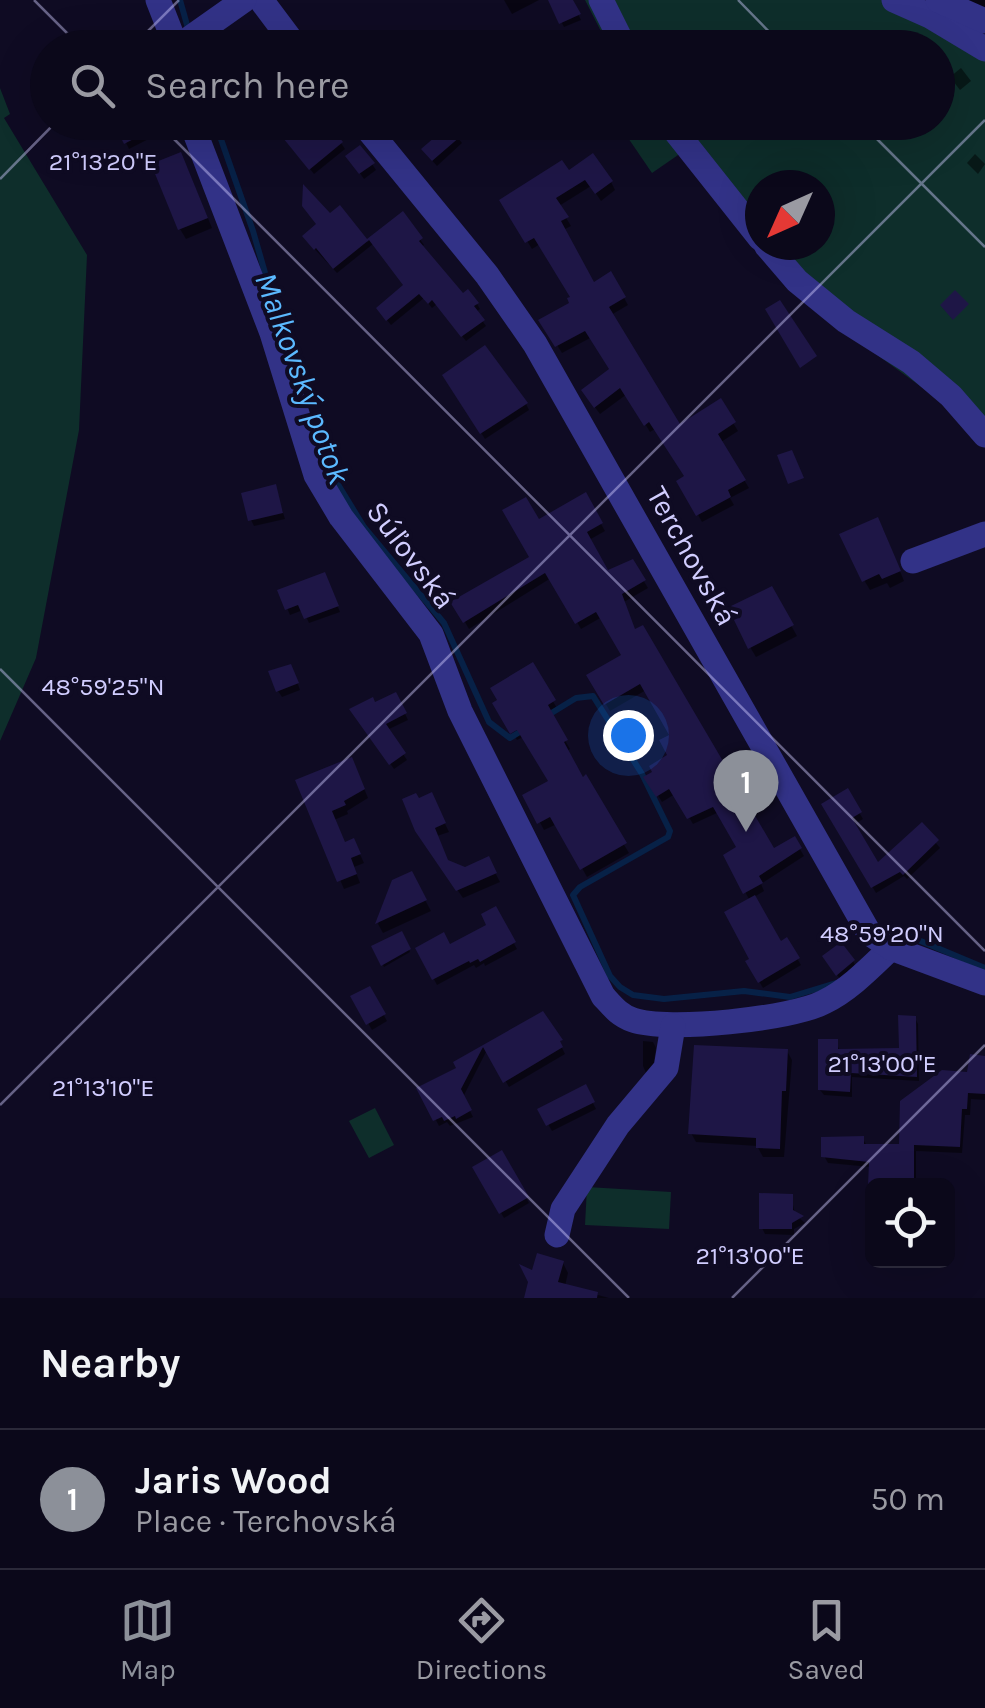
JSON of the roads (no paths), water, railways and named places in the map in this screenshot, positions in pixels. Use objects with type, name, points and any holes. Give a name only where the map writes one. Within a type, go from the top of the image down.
[{"type":"street","points":[[158,0],[170,30]]},
{"type":"street","points":[[199,30],[244,0]]},
{"type":"street","points":[[261,0],[284,30]]},
{"type":"street","points":[[601,0],[616,30]]},
{"type":"street","points":[[894,0],[953,30]]},
{"type":"street","points":[[938,0],[985,20]]},
{"type":"street","points":[[955,31],[985,49]]},
{"type":"street","name":"Súľovská","points":[[198,140],[272,333],[316,475],[351,532],[430,634],[468,727],[603,996],[617,1012],[637,1021],[673,1026],[799,1012],[827,1001],[881,942]]},
{"type":"street","name":"Terchovská","points":[[377,140],[487,275],[535,344],[881,942]]},
{"type":"street","points":[[682,140],[745,219]]},
{"type":"street","points":[[779,260],[797,282],[846,321],[911,362],[950,396],[985,435]]},
{"type":"street","points":[[913,561],[985,534]]},
{"type":"street","points":[[881,942],[985,983]]},
{"type":"street","points":[[558,1235],[563,1209],[572,1195],[618,1125],[666,1068],[673,1026]]},
{"type":"waterway","name":"Malkovský potok","points":[[180,0],[188,30]]},
{"type":"waterway","name":"Malkovský potok","points":[[221,140],[274,304]]},
{"type":"waterway","name":"Malkovský potok","points":[[310,416],[331,473],[364,527],[444,623],[489,722],[510,738],[526,728]]},
{"type":"waterway","name":"Malkovský potok","points":[[545,717],[576,698],[593,696],[642,774],[670,831],[668,837],[580,887],[573,895],[610,976],[620,987],[633,995],[664,999],[744,991],[790,997],[836,983]]},
{"type":"waterway","name":"Malkovský potok","points":[[881,936],[892,929],[985,968]]},
{"type":"place","name":"Jaris Wood","points":[[746,832]]}]
